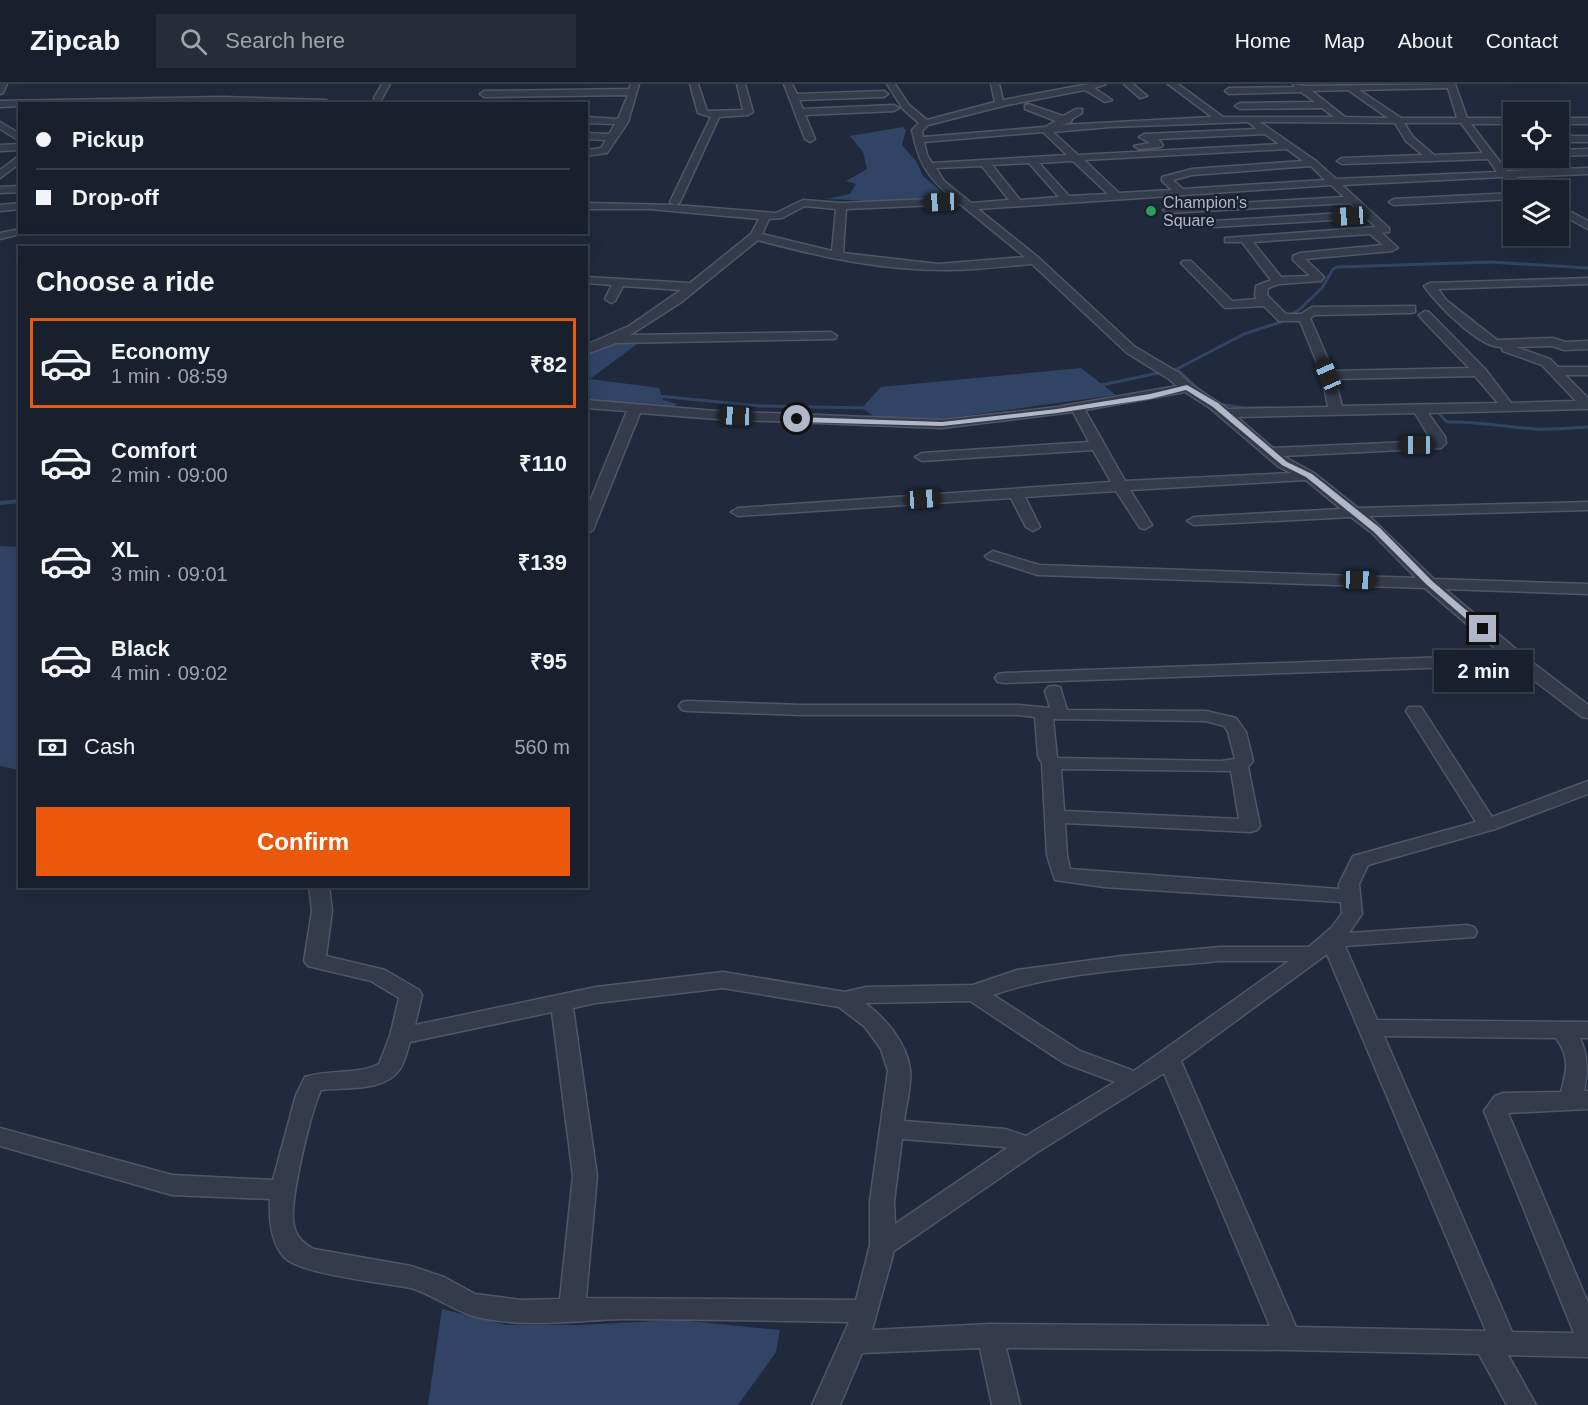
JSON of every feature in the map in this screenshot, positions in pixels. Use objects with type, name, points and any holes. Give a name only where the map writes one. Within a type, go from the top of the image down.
[{"type":"street","points":[[0,91],[3,84]]},
{"type":"street","points":[[378,98],[386,84]]},
{"type":"street","points":[[487,84],[482,99],[633,88],[622,122],[602,152],[588,153]]},
{"type":"street","points":[[694,84],[703,113],[716,115],[748,112],[741,84]]},
{"type":"street","points":[[788,84],[810,139]]},
{"type":"street","points":[[891,84],[906,107],[925,123]]},
{"type":"street","points":[[994,84],[1000,104]]},
{"type":"street","points":[[1102,84],[1048,91],[925,123],[917,130],[917,140],[922,155],[940,183],[1035,260],[1131,350],[1174,376],[1187,388],[1203,396],[1284,464],[1309,476],[1356,513],[1377,530],[1429,583],[1518,660],[1588,713]]},
{"type":"street","points":[[1128,84],[1143,96]]},
{"type":"street","points":[[1172,84],[1222,120]]},
{"type":"street","points":[[1229,92],[1300,87],[1451,85],[1460,115],[1504,174],[1514,180]]},
{"type":"street","points":[[1348,86],[1398,120],[1409,139],[1432,158]]},
{"type":"street","points":[[1086,87],[1108,100]]},
{"type":"street","points":[[1300,87],[1343,120]]},
{"type":"street","points":[[220,102],[234,89]]},
{"type":"street","points":[[1048,91],[1071,107],[1110,124]]},
{"type":"street","points":[[794,98],[884,94]]},
{"type":"street","points":[[19,102],[26,95]]},
{"type":"street","points":[[0,104],[18,103]]},
{"type":"street","points":[[1240,106],[1324,105]]},
{"type":"street","points":[[1064,119],[1071,107]]},
{"type":"street","points":[[800,112],[894,108]]},
{"type":"street","points":[[1028,108],[1051,124],[1068,149],[1116,196]]},
{"type":"street","points":[[675,202],[716,115]]},
{"type":"street","points":[[1051,124],[1064,119],[1096,127]]},
{"type":"street","points":[[588,120],[622,122]]},
{"type":"street","points":[[917,140],[1051,124],[1096,127],[1110,124],[1222,120],[1503,122]]},
{"type":"street","points":[[1229,240],[1311,236],[1385,228],[1313,163],[1251,120]]},
{"type":"street","points":[[1569,121],[1588,121]]},
{"type":"street","points":[[0,125],[18,136]]},
{"type":"street","points":[[922,155],[1158,145],[1147,137],[1267,131]]},
{"type":"street","points":[[588,136],[612,137]]},
{"type":"street","points":[[1569,138],[1588,139]]},
{"type":"street","points":[[927,166],[1289,146]]},
{"type":"street","points":[[0,148],[18,147]]},
{"type":"street","points":[[1569,153],[1588,152]]},
{"type":"street","points":[[1332,153],[1367,180]]},
{"type":"street","points":[[1342,161],[1491,156]]},
{"type":"street","points":[[0,175],[18,160]]},
{"type":"street","points":[[1031,160],[1066,199]]},
{"type":"street","points":[[986,163],[1016,202]]},
{"type":"street","points":[[1181,193],[1166,179],[1192,172],[1313,163]]},
{"type":"street","points":[[588,206],[650,206],[778,216],[800,203],[841,206],[967,204],[1504,174],[1547,168],[1588,171]]},
{"type":"street","points":[[1259,187],[1342,264]]},
{"type":"street","points":[[0,190],[18,189]]},
{"type":"street","points":[[1394,202],[1503,196]]},
{"type":"street","points":[[1168,210],[1353,200]]},
{"type":"street","points":[[0,208],[18,206]]},
{"type":"street","points":[[837,254],[841,206]]},
{"type":"street","points":[[1569,214],[1585,222]]},
{"type":"street","points":[[1214,224],[1369,215]]},
{"type":"street","points":[[588,349],[613,339],[669,307],[717,264],[756,236],[765,216]]},
{"type":"street","points":[[1373,231],[1392,248],[1305,254],[1297,258],[1318,277],[1317,279],[1278,281],[1263,286],[1260,296],[1283,318],[1302,317],[1312,311],[1411,309]]},
{"type":"street","points":[[0,236],[18,233]]},
{"type":"street","points":[[756,236],[788,246],[893,265],[941,267],[1035,260]]},
{"type":"street","points":[[1245,239],[1278,281]]},
{"type":"street","points":[[1187,263],[1229,304],[1265,302]]},
{"type":"street","points":[[588,280],[693,287]]},
{"type":"street","points":[[1588,281],[1430,286],[1442,302],[1494,344],[1546,362],[1588,405]]},
{"type":"street","points":[[610,299],[619,282]]},
{"type":"street","points":[[1425,315],[1480,372],[1508,407]]},
{"type":"street","points":[[1302,317],[1328,375],[1336,411]]},
{"type":"street","points":[[613,339],[831,336]]},
{"type":"street","points":[[1494,344],[1553,342],[1564,346],[1588,345]]},
{"type":"street","points":[[1555,371],[1588,370]]},
{"type":"street","points":[[1328,375],[1480,372]]},
{"type":"street","points":[[588,404],[837,422],[942,424],[1077,408],[1187,388]]},
{"type":"street","points":[[1225,413],[1588,405]]},
{"type":"street","points":[[1077,408],[1119,486],[1145,525]]},
{"type":"street","points":[[588,525],[634,409]]},
{"type":"street","points":[[1271,452],[1436,445],[1439,443],[1438,437],[1419,409]]},
{"type":"street","points":[[922,457],[1098,446]]},
{"type":"street","points":[[738,512],[1119,486],[1309,476]]},
{"type":"street","points":[[1016,493],[1033,527]]},
{"type":"street","points":[[1194,521],[1418,509],[1588,506]]},
{"type":"street","points":[[993,556],[1038,570],[1588,588]]},
{"type":"street","points":[[1005,678],[1518,660]]},
{"type":"street","points":[[1054,691],[1047,756],[1051,763],[1057,855],[1062,875],[1104,880],[1350,896]]},
{"type":"street","points":[[688,706],[801,710],[1018,710],[1052,715],[1206,716],[1230,722],[1237,732],[1244,761],[1239,765],[1221,767],[1051,763]]},
{"type":"street","points":[[1415,711],[1488,825]]},
{"type":"street","points":[[1055,817],[1250,826],[1239,765]]},
{"type":"street","points":[[884,1245],[1028,1146],[1136,1081],[1326,944],[1352,914],[1349,884],[1360,861],[1395,849],[1488,825],[1588,787]]},
{"type":"street","points":[[319,888],[322,911],[315,961],[377,975],[411,995],[392,1064],[385,1071],[372,1077],[324,1079],[313,1083],[307,1095],[282,1190],[281,1225],[293,1250],[309,1258],[411,1277],[435,1285],[457,1299],[475,1305],[521,1311],[624,1308],[866,1311]]},
{"type":"street","points":[[401,1036],[607,993],[723,980],[845,1000],[866,995],[974,993],[1017,978],[1122,963],[1352,940],[1467,932]]},
{"type":"street","points":[[1326,944],[1370,1028],[1522,1405]]},
{"type":"street","points":[[974,993],[1072,1057],[1136,1081]]},
{"type":"street","points":[[826,1405],[830,1387],[854,1342],[866,1311],[884,1245],[882,1201],[899,1071],[897,1055],[890,1041],[868,1018],[845,1000]]},
{"type":"street","points":[[561,1002],[585,1176],[572,1309]]},
{"type":"street","points":[[1370,1028],[1588,1030]]},
{"type":"street","points":[[1562,1030],[1576,1047],[1579,1055],[1580,1100],[1503,1102],[1496,1110],[1528,1194],[1588,1334]]},
{"type":"street","points":[[1168,1057],[1287,1338]]},
{"type":"street","points":[[891,1129],[1005,1138],[1028,1146]]},
{"type":"street","points":[[0,1137],[172,1185],[282,1190]]},
{"type":"street","points":[[854,1342],[990,1336],[1287,1338],[1588,1345]]},
{"type":"street","points":[[990,1336],[1006,1405]]},
{"type":"water","points":[[903,127],[906,130],[902,145],[916,161],[923,176],[949,198],[873,201],[827,199],[850,194],[856,184],[846,181],[867,169],[863,152],[850,136]]},
{"type":"water","points":[[617,342],[637,344],[590,379],[659,388],[663,400],[677,404],[671,409],[588,401],[588,354]]},
{"type":"water","points":[[1081,368],[1116,395],[933,420],[878,419],[862,408],[881,387]]},
{"type":"water","points":[[0,546],[18,547],[18,770],[0,766]]},
{"type":"water","points":[[442,1309],[506,1325],[578,1325],[678,1320],[780,1330],[776,1352],[738,1405],[428,1405]]},
{"type":"waterway","points":[[1177,369],[1244,334],[1281,322],[1300,309],[1322,288],[1333,269],[1337,267],[1490,262],[1588,268]]},
{"type":"waterway","points":[[1097,386],[1177,369]]},
{"type":"waterway","points":[[1177,369],[1198,389]]},
{"type":"waterway","points":[[658,396],[760,406],[868,408]]},
{"type":"waterway","points":[[1219,404],[1245,408],[1276,408]]},
{"type":"waterway","points":[[1309,408],[1430,404],[1447,422],[1542,429],[1588,427]]},
{"type":"waterway","points":[[0,503],[18,501]]},
{"type":"place","name":"Champion's Square","points":[[1151,211]]},
{"type":"route","points":[[797,419],[942,424],[1057,411],[1187,388],[1203,396],[1284,464],[1309,476],[1377,530],[1429,583],[1483,629]]}]
